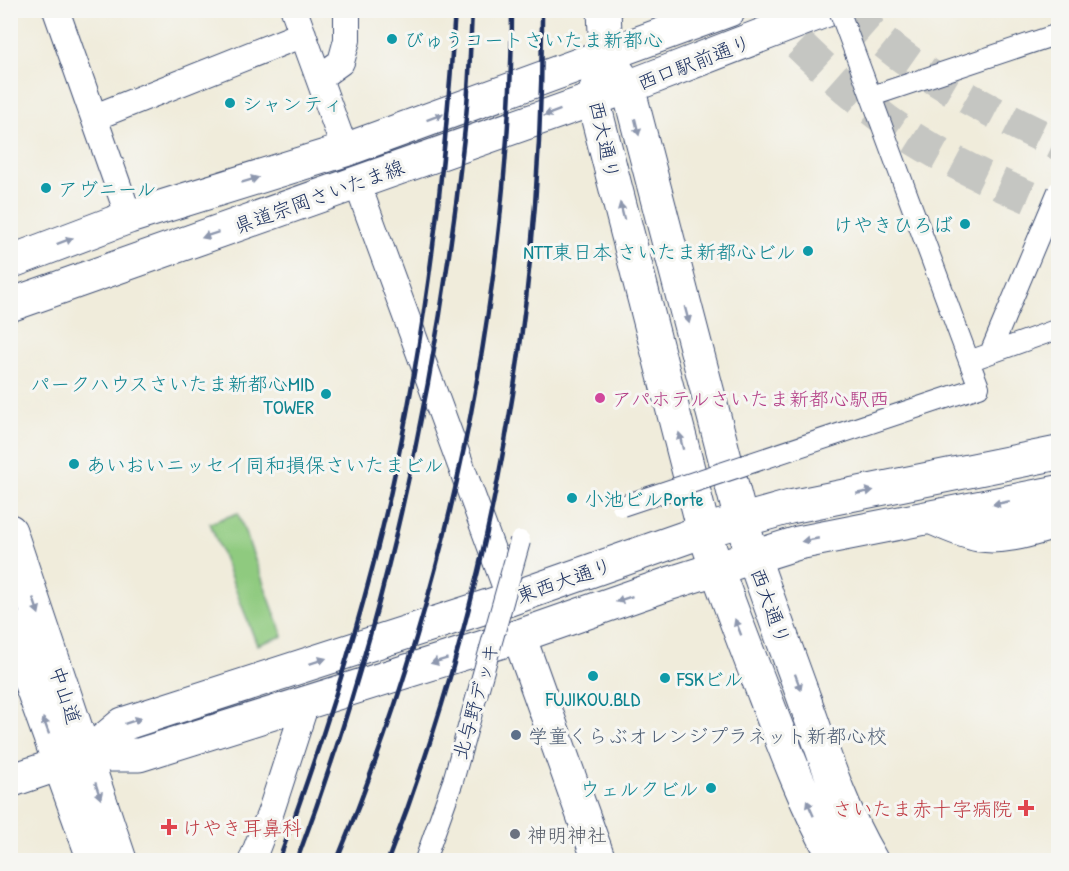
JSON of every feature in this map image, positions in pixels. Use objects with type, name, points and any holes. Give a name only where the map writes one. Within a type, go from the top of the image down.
[{"type":"main road","points":[[604,10],[606,55]]},
{"type":"main road","name":"西口駅前通り","points":[[606,55],[729,10]]},
{"type":"main road","name":"西口駅前通り","points":[[627,87],[827,10]]},
{"type":"main road","name":"西大通り","points":[[606,55],[627,87],[741,520],[825,757],[856,835],[871,861]]},
{"type":"main road","name":"西大通り","points":[[606,55],[593,100],[704,531],[787,754],[822,836],[836,861]]},
{"type":"main road","name":"県道宗岡さいたま線","points":[[10,262],[129,218],[345,150],[606,55]]},
{"type":"main road","name":"県道宗岡さいたま線","points":[[10,306],[627,87]]},
{"type":"main road","points":[[952,474],[1059,433]]},
{"type":"main road","name":"東西大通り","points":[[73,759],[123,724],[510,599],[704,531],[790,507],[1059,453]]},
{"type":"main road","name":"東西大通り","points":[[73,759],[139,755],[519,636],[716,568],[798,543],[1059,492]]},
{"type":"main road","points":[[930,517],[977,535],[992,536],[1013,534],[1059,522]]},
{"type":"main road","name":"中山道","points":[[10,531],[73,759],[94,861]]},
{"type":"main road","name":"中山道","points":[[10,626],[120,861]]},
{"type":"main road","points":[[519,636],[599,861]]},
{"type":"main road","points":[[10,781],[73,759]]},
{"type":"street","points":[[56,10],[129,218]]},
{"type":"street","points":[[294,10],[345,150]]},
{"type":"street","points":[[320,77],[341,62],[347,40],[347,10]]},
{"type":"street","points":[[622,506],[979,387],[839,10]]},
{"type":"street","points":[[872,96],[1059,33]]},
{"type":"street","points":[[95,117],[303,34]]},
{"type":"street","points":[[357,183],[510,599]]},
{"type":"street","points":[[990,353],[1059,191]]},
{"type":"street","points":[[969,361],[1059,329]]},
{"type":"street","name":"北与野デッキ","points":[[425,861],[453,781],[520,541]]},
{"type":"street","points":[[252,861],[306,703]]},
{"type":"green space","points":[[238,513],[283,636],[257,645],[210,523]]},
{"type":"tunnel","points":[[764,10],[839,82],[887,121],[970,170],[1058,209]]},
{"type":"tunnel","points":[[849,10],[871,32],[921,70],[975,102],[1058,144]]},
{"type":"railway","points":[[279,860],[353,637],[378,546],[402,439],[432,256],[446,134],[455,10]]},
{"type":"railway","points":[[297,860],[356,684],[403,504],[422,413],[453,229],[466,121],[472,10]]},
{"type":"railway","points":[[337,860],[368,782],[420,625],[461,465],[490,301],[500,218],[509,115],[512,10]]},
{"type":"railway","points":[[388,860],[425,758],[456,654],[483,549],[505,443],[521,336],[533,228],[540,119],[542,10]]},
{"type":"place","name":"びゅうコートさいたま新都心","points":[[392,39]]},
{"type":"place","name":"シャンティ","points":[[230,103]]},
{"type":"place","name":"アヴニール","points":[[46,188]]},
{"type":"place","name":"けやきひろば","points":[[965,224]]},
{"type":"place","name":"NTT東日本 さいたま新都心ビル","points":[[808,251]]},
{"type":"place","name":"パークハウスさいたま新都心MID TOWER","points":[[326,394]]},
{"type":"place","name":"アパホテルさいたま新都心駅西","points":[[600,398]]},
{"type":"place","name":"あいおいニッセイ同和損保さいたまビル","points":[[74,464]]},
{"type":"place","name":"小池ビルPorte","points":[[572,498]]},
{"type":"place","name":"FUJIKOU.BLD","points":[[593,676]]},
{"type":"place","name":"FSKビル","points":[[665,678]]},
{"type":"place","name":"学童くらぶオレンジプラネット新都心校","points":[[516,735]]},
{"type":"place","name":"ウェルクビル","points":[[711,788]]},
{"type":"place","name":"さいたま赤十字病院","points":[[1026,808]]},
{"type":"place","name":"けやき耳鼻科","points":[[169,827]]},
{"type":"place","name":"神明神社","points":[[515,834]]}]
